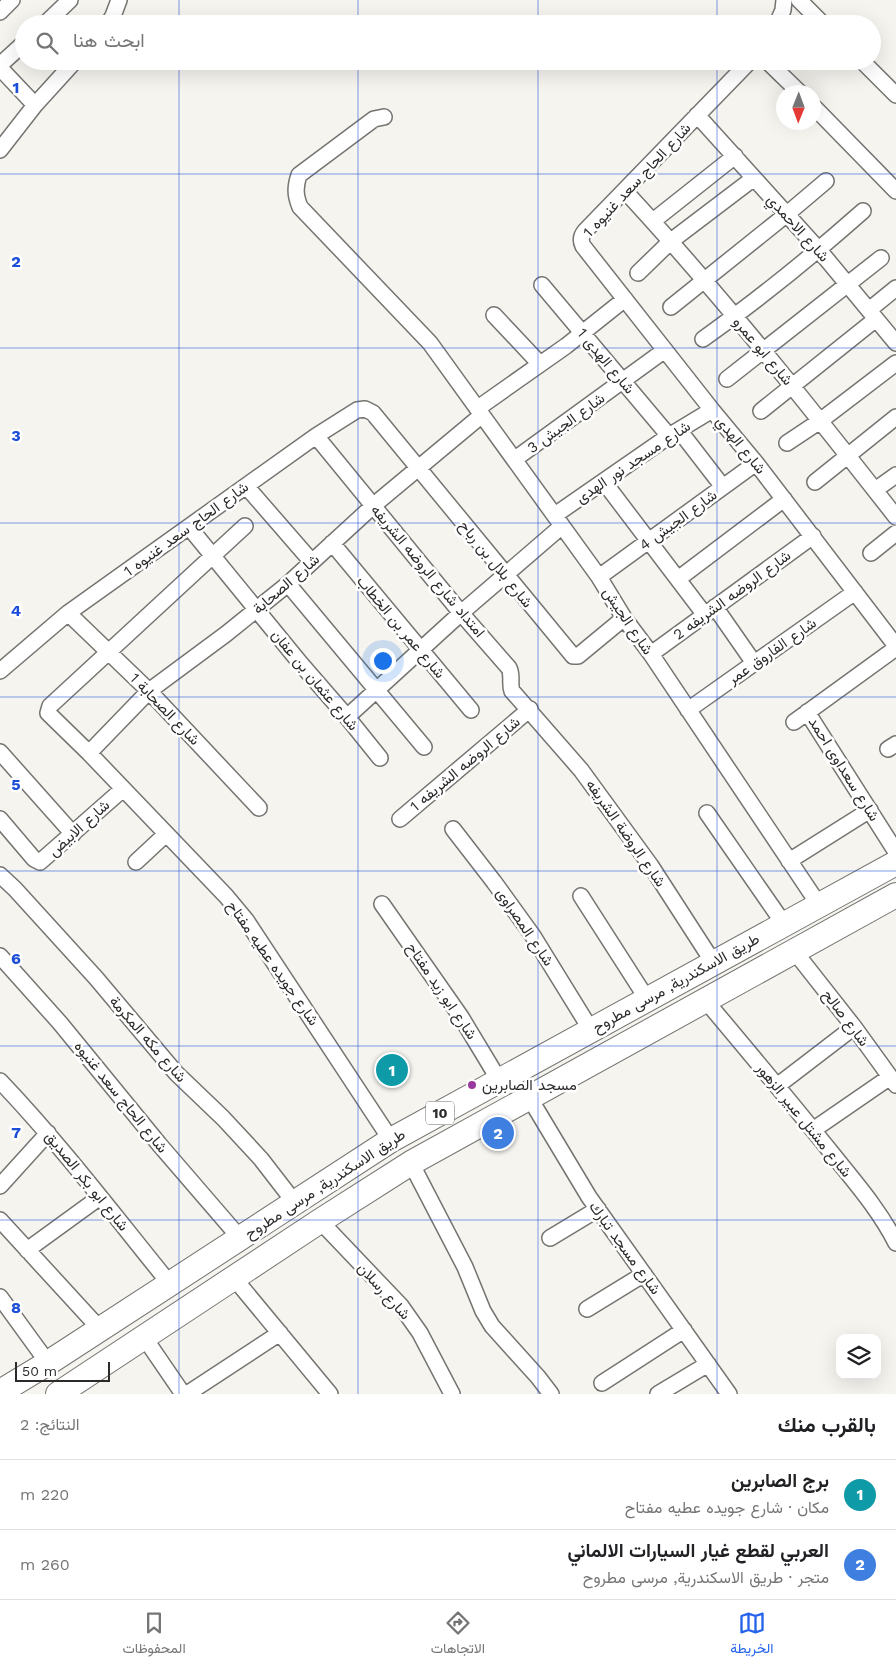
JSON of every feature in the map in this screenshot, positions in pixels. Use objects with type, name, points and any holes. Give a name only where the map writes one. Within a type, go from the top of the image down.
[{"type":"main road","name":"طريق الاسكندرية, مرسى مطروح","points":[[0,1392],[391,1140],[896,863]]},
{"type":"main road","name":"طريق الاسكندرية, مرسى مطروح","points":[[58,1394],[411,1163],[895,897]]},
{"type":"main road","points":[[559,1047],[574,1073]]},
{"type":"street","points":[[0,12],[12,0]]},
{"type":"street","points":[[54,15],[70,0]]},
{"type":"street","points":[[113,15],[119,0]]},
{"type":"street","points":[[781,15],[784,0]]},
{"type":"street","points":[[799,0],[814,15]]},
{"type":"street","points":[[15,52],[0,66],[35,105]]},
{"type":"street","points":[[0,150],[35,105],[67,70]]},
{"type":"street","name":"شارع الحاج سعد غنيوه 1","points":[[583,246],[580,241],[581,235],[741,70]]},
{"type":"street","points":[[777,70],[792,85]]},
{"type":"street","points":[[871,70],[896,95]]},
{"type":"street","points":[[821,114],[896,191]]},
{"type":"street","name":"شارع الاحمدي","points":[[697,116],[819,250],[896,343]]},
{"type":"street","name":"شارع الجيش","points":[[384,117],[374,120],[299,175],[295,186],[300,207],[430,343],[559,520],[819,905]]},
{"type":"street","points":[[653,221],[735,156]]},
{"type":"street","points":[[638,274],[671,241],[754,178]]},
{"type":"street","points":[[671,306],[826,181]]},
{"type":"street","name":"شارع ابو عمرو","points":[[625,191],[671,241],[764,350],[896,516]]},
{"type":"street","points":[[703,339],[819,250],[862,211]]},
{"type":"street","name":"شارع الهدي","points":[[583,246],[813,536],[896,647]]},
{"type":"street","points":[[727,378],[880,258]]},
{"type":"street","name":"شارع الهدى 1","points":[[542,285],[623,382],[674,433],[723,487]]},
{"type":"street","points":[[761,411],[872,315],[896,288]]},
{"type":"street","name":"شارع الصحابة","points":[[89,753],[149,691],[288,584],[480,411],[625,299]]},
{"type":"street","points":[[494,315],[540,364]]},
{"type":"street","name":"شارع الجيش 3","points":[[515,459],[665,350]]},
{"type":"street","points":[[787,443],[820,421],[896,363]]},
{"type":"street","name":"شارع الحاج سعد غنيوه 1","points":[[0,671],[68,613],[316,436],[357,410],[365,409],[373,413],[378,419]]},
{"type":"street","name":"شارع مسجد نور الهدى","points":[[347,717],[504,574],[559,520],[604,482],[674,433],[712,410]]},
{"type":"street","points":[[815,482],[896,417]]},
{"type":"street","name":"شارع بلال بن رباح","points":[[378,419],[572,656],[578,656],[624,618]]},
{"type":"street","name":"امتداد شارع الروضه الشريفه","points":[[316,436],[461,613],[509,668],[512,676],[512,691],[530,709]]},
{"type":"street","name":"شارع الجيش 4","points":[[599,578],[756,463]]},
{"type":"street","points":[[875,490],[896,475]]},
{"type":"street","points":[[604,482],[678,579],[710,611],[754,663]]},
{"type":"street","points":[[246,486],[312,562]]},
{"type":"street","points":[[678,579],[784,499]]},
{"type":"street","name":"شارع عثمان بن عفان","points":[[188,526],[380,758]]},
{"type":"street","points":[[110,653],[245,526]]},
{"type":"street","points":[[871,553],[896,533]]},
{"type":"street","name":"شارع الروضه الشريفه 2","points":[[650,654],[813,536]]},
{"type":"street","name":"شارع عمر بن الخطاب","points":[[332,544],[471,710]]},
{"type":"street","points":[[288,584],[424,747]]},
{"type":"street","name":"شارع الفاروق عمر","points":[[688,710],[855,592]]},
{"type":"street","name":"شارع الصحابة 1","points":[[68,613],[149,691],[259,808]]},
{"type":"street","points":[[794,722],[896,647]]},
{"type":"street","name":"شارع جويده عطيه مفتاح","points":[[110,653],[50,706],[48,713],[89,753],[226,896],[246,920],[391,1140]]},
{"type":"street","name":"شارع الروضه الشريفه 1","points":[[400,819],[530,709]]},
{"type":"street","name":"شارع الروضة الشريفه","points":[[530,709],[581,770],[651,866],[713,962]]},
{"type":"street","name":"شارع سعداوى احمد","points":[[808,712],[896,852]]},
{"type":"street","points":[[0,752],[73,834]]},
{"type":"street","name":"شارع الابيض","points":[[0,819],[34,859],[40,862],[123,789]]},
{"type":"street","points":[[789,861],[870,810]]},
{"type":"street","points":[[707,813],[784,924]]},
{"type":"street","name":"شارع المصراوى","points":[[453,829],[533,936],[592,1030]]},
{"type":"street","points":[[136,862],[166,834]]},
{"type":"street","name":"شارع مكه المكرمة","points":[[0,875],[96,978],[176,1074],[223,1118],[295,1202]]},
{"type":"street","points":[[581,896],[647,999]]},
{"type":"street","name":"شارع ابو زيد مفتاح","points":[[382,904],[462,1017],[499,1080]]},
{"type":"street","name":"شارع صالح","points":[[795,952],[854,1027],[893,1081]]},
{"type":"street","name":"شارع الحاج سعد غنيوه","points":[[0,956],[60,1023],[159,1144],[240,1238]]},
{"type":"street","name":"شارع مشتل عبير الزهور","points":[[706,1001],[813,1130],[877,1211],[896,1243]]},
{"type":"street","points":[[777,1086],[854,1027]]},
{"type":"street","name":"شارع ابو بكر الصديق","points":[[0,1081],[48,1133],[170,1284]]},
{"type":"street","points":[[813,1130],[893,1081]]},
{"type":"street","name":"شارع مسجد تبارك","points":[[529,1097],[598,1210],[729,1394]]},
{"type":"street","points":[[0,1186],[48,1133]]},
{"type":"street","points":[[411,1163],[492,1326],[538,1376],[551,1394]]},
{"type":"street","points":[[26,1250],[100,1198]]},
{"type":"street","points":[[550,1238],[598,1210]]},
{"type":"street","points":[[0,1220],[100,1329]]},
{"type":"street","name":"شارع رسلان","points":[[320,1221],[401,1306],[420,1333],[452,1394]]},
{"type":"street","points":[[587,1309],[644,1274]]},
{"type":"street","points":[[234,1278],[330,1394]]},
{"type":"street","points":[[0,1297],[48,1362]]},
{"type":"street","points":[[602,1383],[684,1330]]},
{"type":"street","points":[[187,1394],[280,1333]]},
{"type":"street","points":[[144,1337],[183,1394]]},
{"type":"street","points":[[658,1394],[708,1364]]},
{"type":"place","name":"برج الصابرين","points":[[392,1070]]},
{"type":"place","name":"مسجد الصابرين","points":[[472,1085]]},
{"type":"place","name":"العربي لقطع غيار السيارات الالماني","points":[[498,1133]]}]
